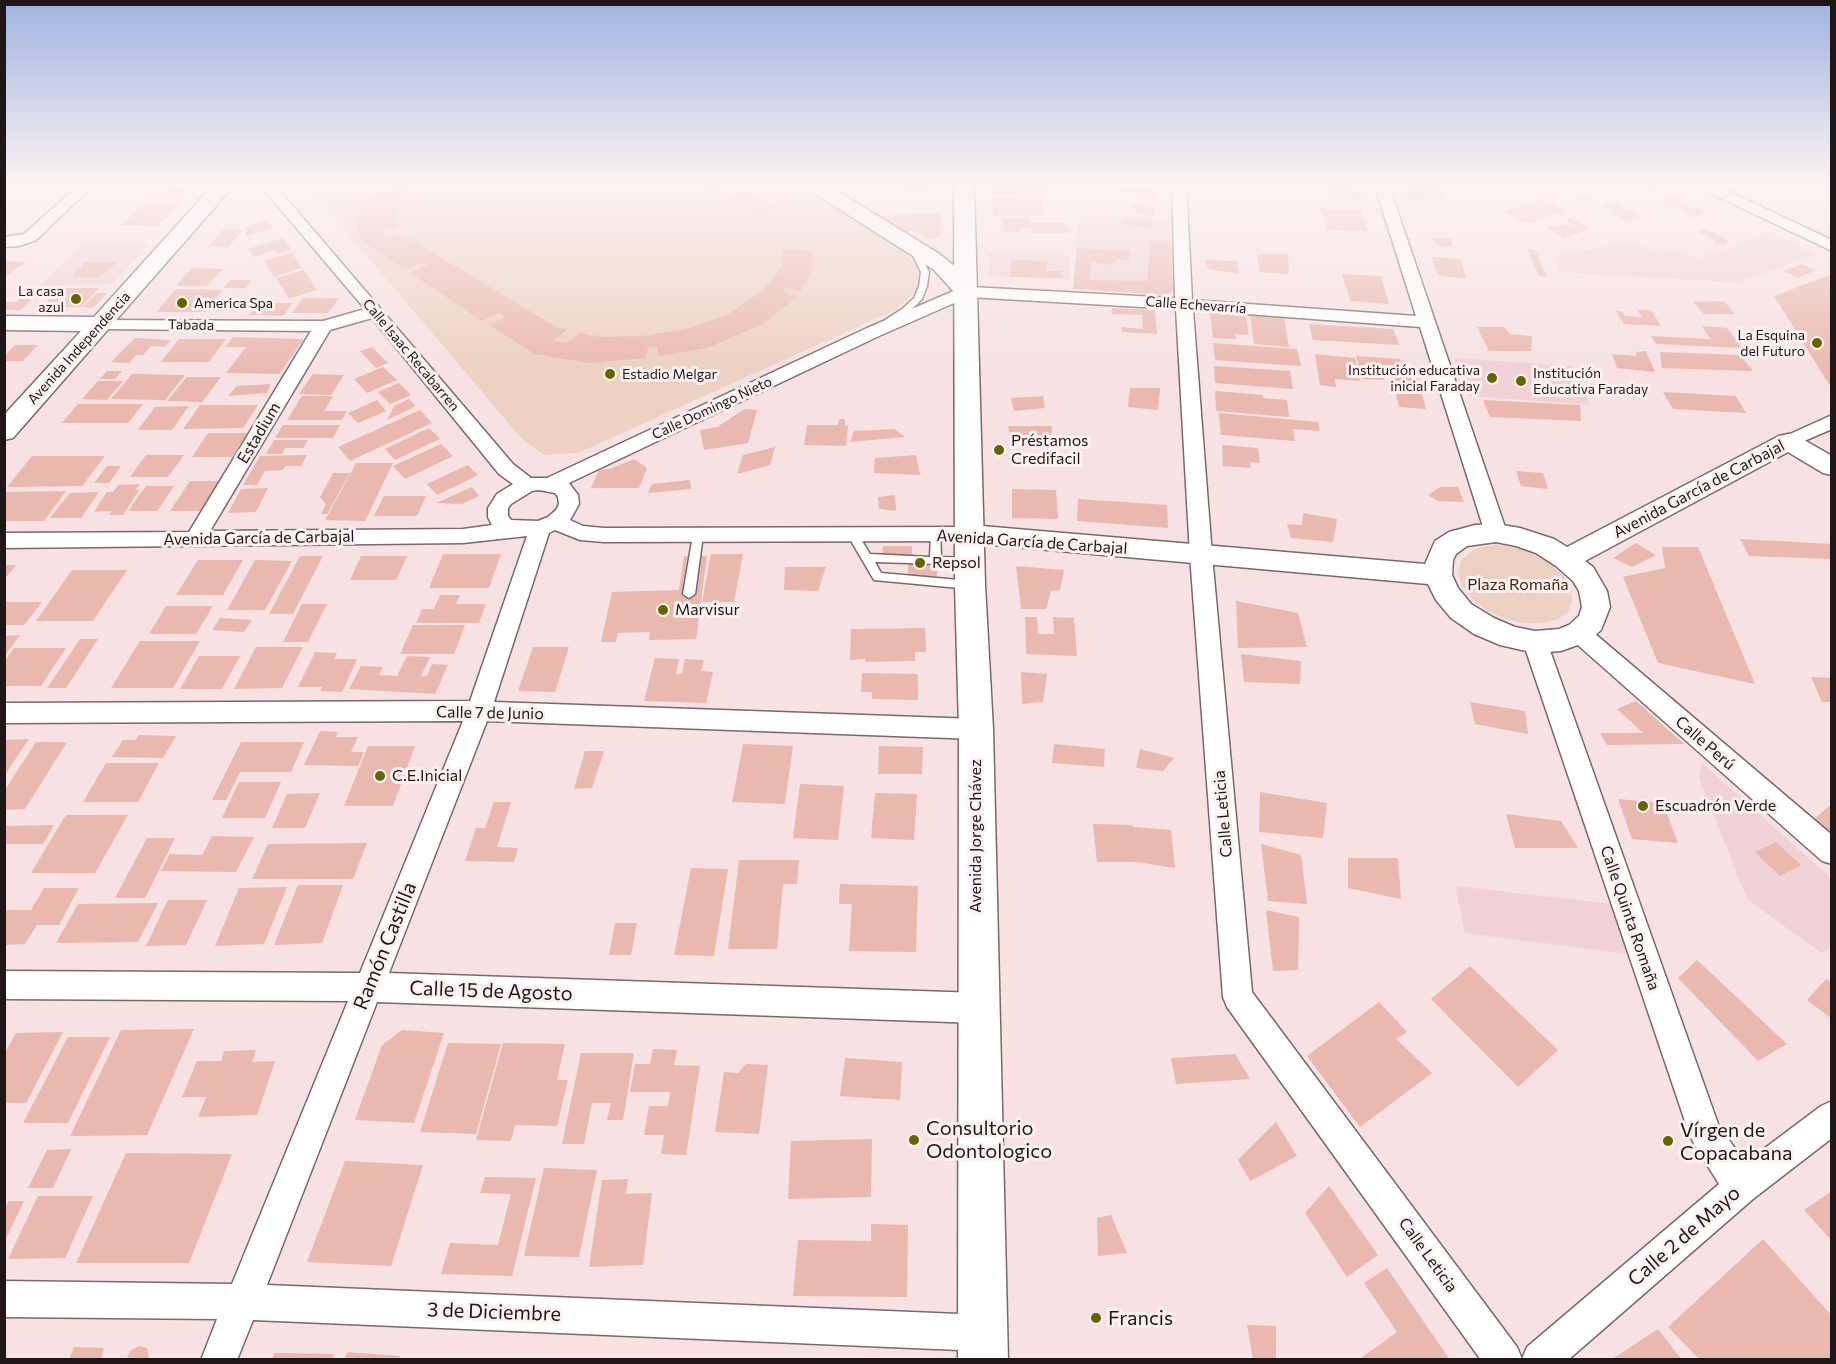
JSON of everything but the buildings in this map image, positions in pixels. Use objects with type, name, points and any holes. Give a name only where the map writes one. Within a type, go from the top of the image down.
[{"type":"main road","name":"Avenida Independencia","points":[[4,432],[170,247]]},
{"type":"main road","name":"Avenida Jorge Chávez","points":[[964,247],[976,729],[983,1346]]},
{"type":"main road","name":"Tabada","points":[[4,323],[101,324]]},
{"type":"street","name":"Calle Isaac Recabarren","points":[[324,247],[506,470],[526,485]]},
{"type":"street","points":[[918,247],[951,271],[964,300]]},
{"type":"street","name":"Calle Leticia","points":[[1182,247],[1201,555],[1238,997],[1504,1359]]},
{"type":"street","points":[[1402,247],[1496,533]]},
{"type":"street","name":"Calle Echevarría","points":[[964,300],[1184,304],[1426,322]]},
{"type":"street","name":"Calle Domingo Nieto","points":[[551,484],[873,332],[964,300]]},
{"type":"street","name":"Tabada","points":[[101,324],[323,326],[375,312]]},
{"type":"street","name":"Estadium","points":[[195,539],[323,326]]},
{"type":"street","name":"Avenida García de Carbajal","points":[[1566,559],[1832,421]]},
{"type":"street","points":[[1788,442],[1832,467]]},
{"type":"street","points":[[551,484],[562,488],[568,495],[569,504],[564,514],[548,525],[514,529],[504,525],[498,517],[498,508],[504,499],[526,485],[551,484]]},
{"type":"street","name":"Avenida García de Carbajal","points":[[548,525],[604,535],[936,534],[970,560],[1201,555],[1438,575]]},
{"type":"street","name":"Ramón Castilla","points":[[219,1359],[478,711],[548,525]]},
{"type":"street","name":"Avenida García de Carbajal","points":[[4,541],[463,536],[514,529]]},
{"type":"street","points":[[1496,533],[1520,537],[1545,546],[1566,559],[1583,574],[1593,591],[1596,607],[1591,622],[1579,633],[1561,640],[1534,642],[1510,637],[1484,626],[1461,611],[1446,593],[1438,575],[1438,560],[1445,548],[1458,539],[1475,534],[1496,533]]},
{"type":"street","name":"Calle Perú","points":[[1579,633],[1832,852]]},
{"type":"street","name":"Calle Quinta Romaña","points":[[1534,642],[1705,1133],[1741,1187]]},
{"type":"street","name":"Calle 7 de Junio","points":[[4,713],[478,711],[976,729]]},
{"type":"street","name":"Calle 15 de Agosto","points":[[4,985],[368,987],[978,1008]]},
{"type":"street","name":"Calle 2 de Mayo","points":[[1540,1359],[1741,1187],[1832,1117]]},
{"type":"street","name":"3 de Diciembre","points":[[4,1299],[242,1302],[983,1346]]},
{"type":"lane","points":[[905,247],[946,276],[964,300]]},
{"type":"lane","name":"Calle Domingo Nieto","points":[[873,332],[905,311],[918,298],[924,286],[925,272],[914,252]]},
{"type":"lane","points":[[852,534],[878,577],[970,560]]},
{"type":"lane","points":[[935,561],[936,534]]},
{"type":"lane","points":[[689,594],[699,535]]},
{"type":"lane","points":[[866,558],[970,560]]},
{"type":"shaded area","points":[[80,247],[147,247],[112,284],[40,286]]},
{"type":"shaded area","points":[[1076,247],[1171,247],[1173,291],[1167,295],[1073,289]]},
{"type":"shaded area","points":[[1605,247],[1643,247],[1658,254],[1672,248],[1698,259],[1730,247],[1800,247],[1815,255],[1741,281],[1729,282],[1560,272],[1555,257]]},
{"type":"shaded area","points":[[989,253],[1069,255],[1070,279],[989,276]]},
{"type":"shaded area","name":"Institución Educativa Faraday","points":[[1454,358],[1572,366],[1590,405],[1469,396]]},
{"type":"shaded area","points":[[1702,763],[1831,878],[1831,947],[1821,953],[1747,899],[1699,778]]},
{"type":"shaded area","points":[[1455,886],[1614,904],[1630,954],[1465,933]]},
{"type":"green space","name":"Estadio Melgar","points":[[359,247],[898,247],[905,251],[919,272],[914,292],[897,309],[578,453],[544,455],[522,439]]},
{"type":"green space","name":"Plaza Romaña","points":[[1497,545],[1534,554],[1550,563],[1563,575],[1571,588],[1572,601],[1568,612],[1556,620],[1522,623],[1503,618],[1485,609],[1471,598],[1462,585],[1458,573],[1461,561],[1469,553],[1481,547]]},
{"type":"place","name":"La casa azul","points":[[76,299]]},
{"type":"place","name":"America Spa","points":[[182,303]]},
{"type":"place","name":"La Esquina del Futuro","points":[[1817,343]]},
{"type":"place","name":"Estadio Melgar","points":[[610,374]]},
{"type":"place","name":"Institución educativa inicial Faraday","points":[[1492,378]]},
{"type":"place","name":"Institución Educativa Faraday","points":[[1521,381]]},
{"type":"place","name":"Préstamos Credifacil","points":[[999,450]]},
{"type":"place","name":"Repsol","points":[[920,563]]},
{"type":"place","name":"Marvisur","points":[[663,610]]},
{"type":"place","name":"C.E.Inicial","points":[[380,776]]},
{"type":"place","name":"Escuadrón Verde","points":[[1643,806]]},
{"type":"place","name":"Consultorio Odontologico","points":[[914,1140]]},
{"type":"place","name":"Vírgen de Copacabana","points":[[1668,1141]]},
{"type":"place","name":"Francis","points":[[1096,1318]]}]
